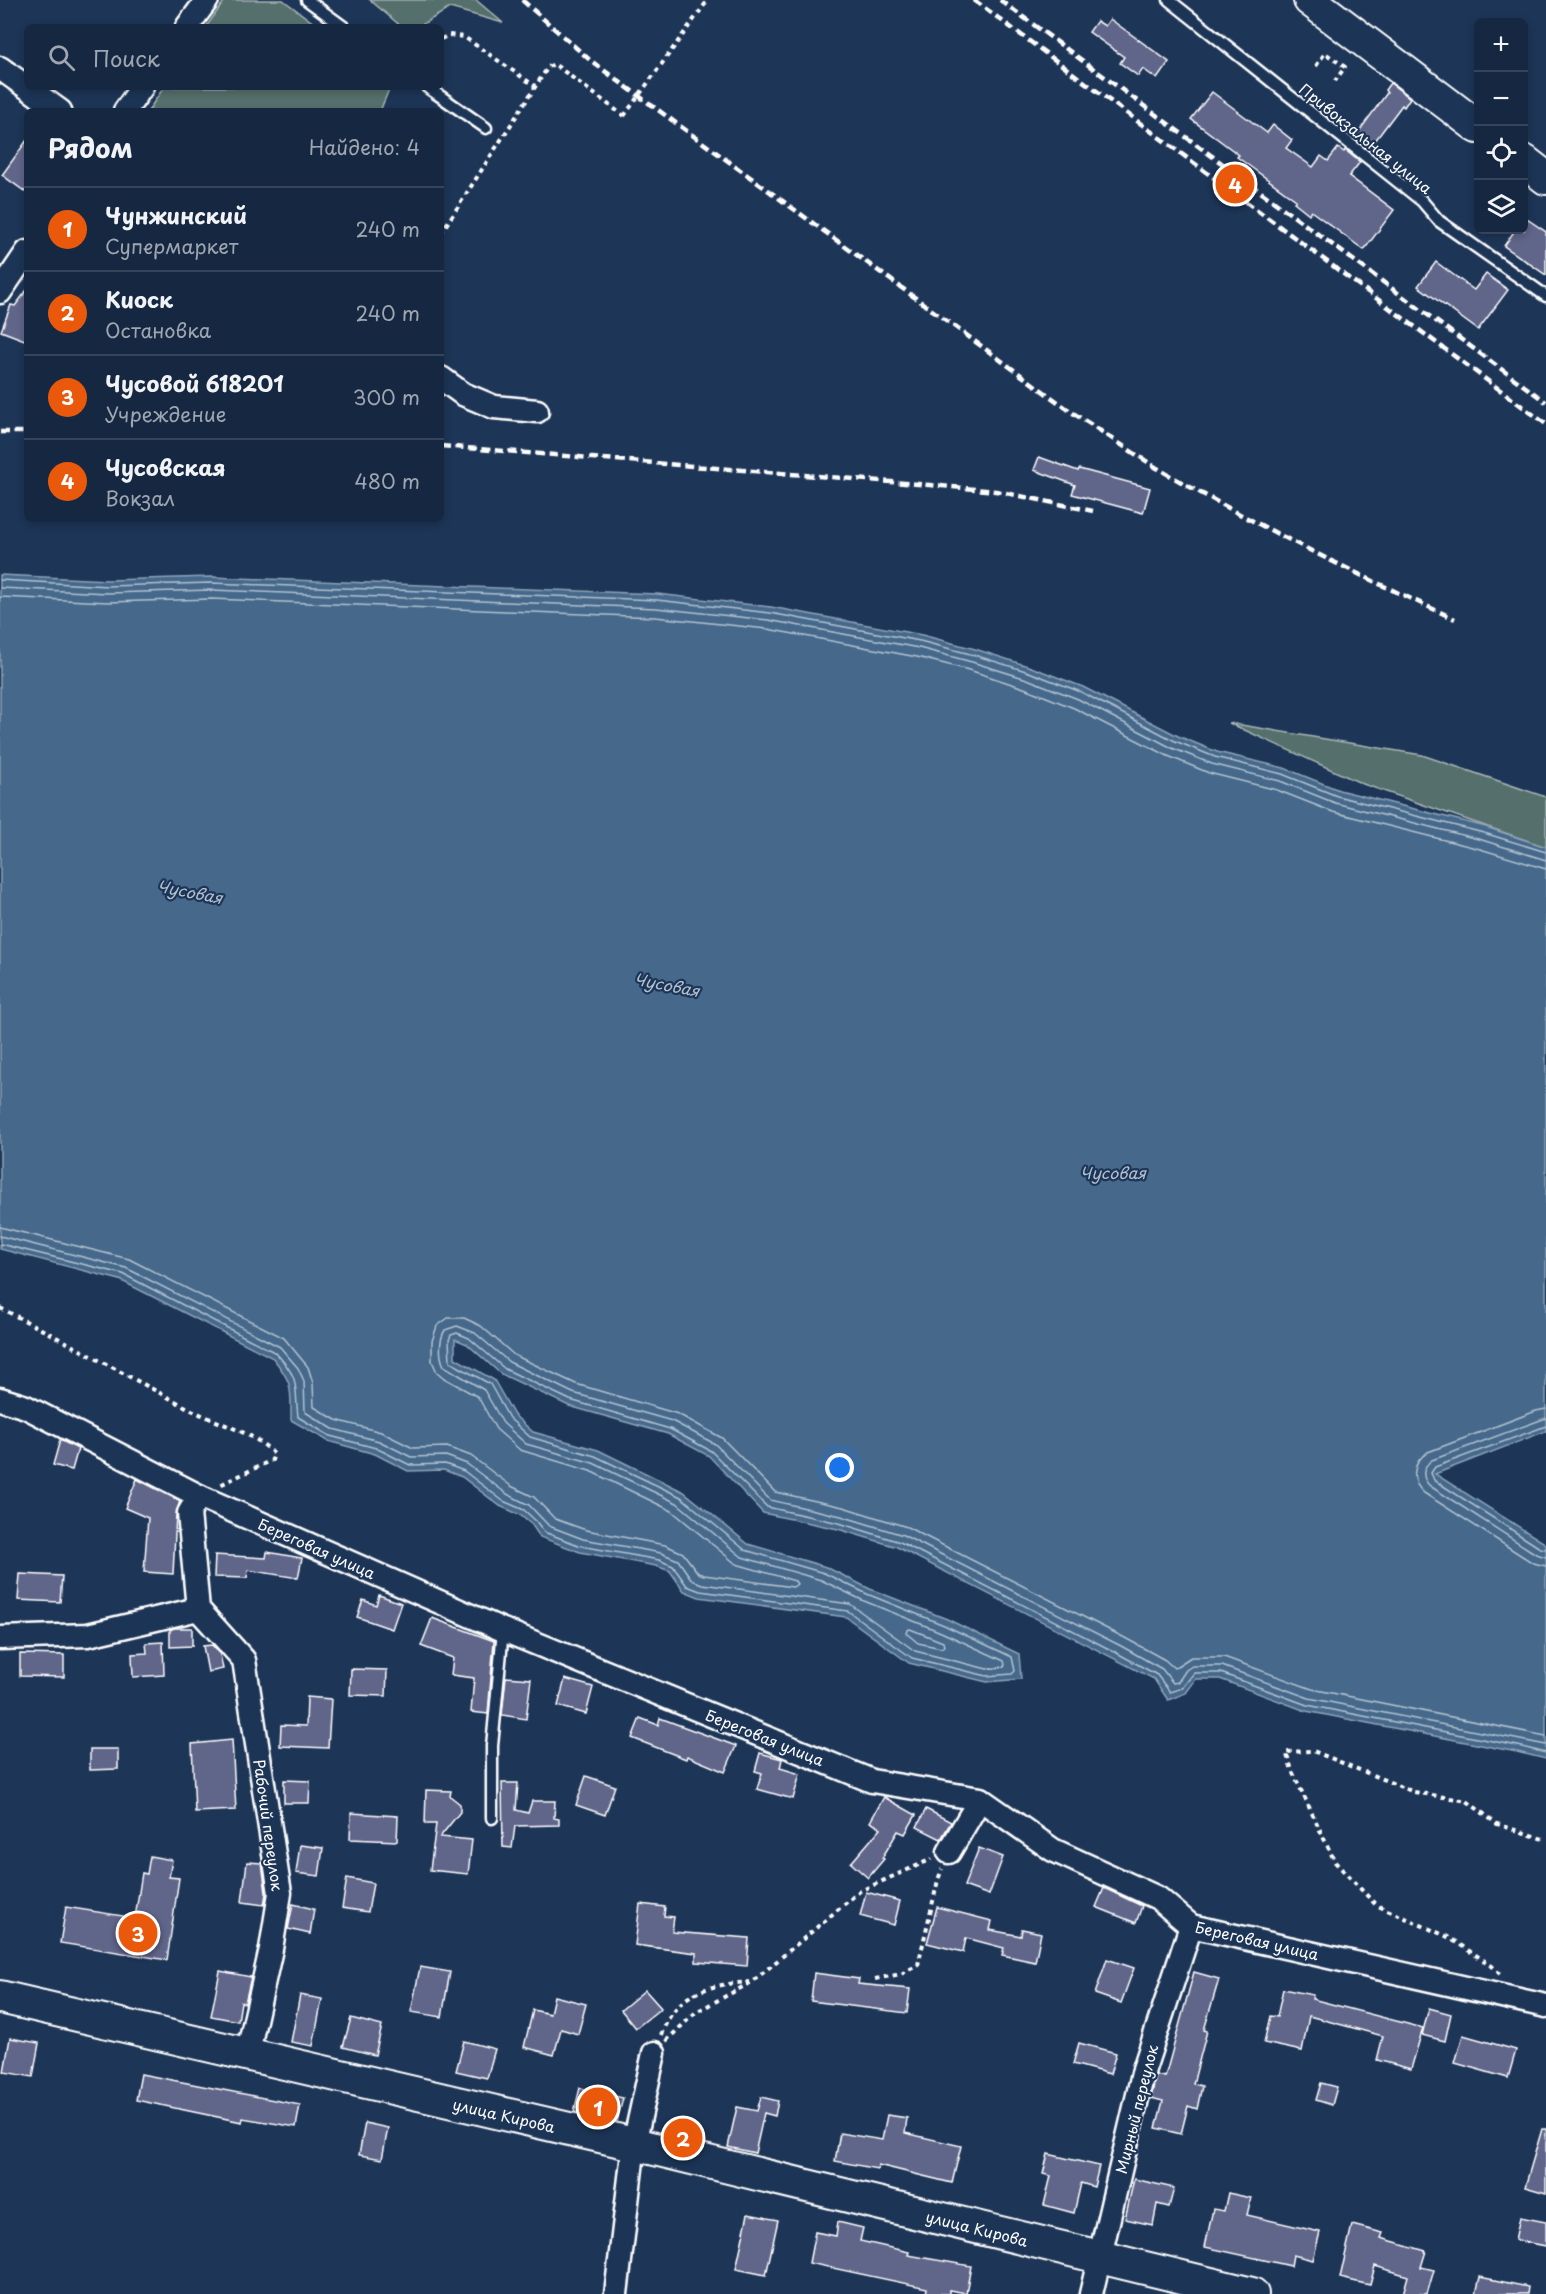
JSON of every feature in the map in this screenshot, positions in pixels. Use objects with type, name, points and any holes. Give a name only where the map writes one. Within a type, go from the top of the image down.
[{"type":"street","points":[[189,24],[207,0]]},
{"type":"street","points":[[1310,0],[1478,126]]},
{"type":"street","points":[[0,68],[24,85]]},
{"type":"street","points":[[31,90],[56,108]]},
{"type":"street","points":[[127,108],[140,90]]},
{"type":"street","points":[[1528,164],[1546,178]]},
{"type":"street","points":[[0,292],[24,256]]},
{"type":"street","points":[[444,380],[463,394],[494,407],[537,411]]},
{"type":"street","name":"Береговая улица","points":[[0,1399],[26,1407],[199,1497],[503,1630],[872,1781],[980,1799],[1053,1850],[1158,1898],[1191,1926],[1539,2005]]},
{"type":"street","points":[[0,1638],[88,1635],[198,1609],[189,1513],[199,1497]]},
{"type":"street","name":"Рабочий переулок","points":[[198,1609],[244,1660],[280,1893],[271,1949],[247,2056]]},
{"type":"street","points":[[950,1852],[980,1799]]},
{"type":"street","name":"Мирный переулок","points":[[1091,2294],[1144,2069],[1191,1926]]},
{"type":"street","name":"улица Кирова","points":[[0,1997],[634,2145],[1252,2294]]},
{"type":"street","points":[[616,2294],[634,2145],[654,2053]]},
{"type":"lane","points":[[307,0],[340,24]]},
{"type":"lane","name":"Привокзальная улица","points":[[1170,0],[1422,201],[1438,221],[1546,296]]},
{"type":"lane","points":[[431,90],[486,128]]},
{"type":"lane","points":[[492,1818],[492,1746],[503,1630]]},
{"type":"path","points":[[444,228],[543,71],[554,64],[624,116],[708,0]]},
{"type":"path","points":[[444,38],[449,35],[464,37],[535,86]]},
{"type":"path","points":[[1316,66],[1325,53],[1345,67],[1335,81]]},
{"type":"path","points":[[0,1308],[77,1347],[192,1411],[254,1438],[266,1445],[274,1454],[272,1460],[199,1497]]},
{"type":"path","points":[[1539,2005],[1491,1965],[1448,1937],[1376,1905],[1335,1862],[1293,1773],[1286,1752],[1313,1751],[1414,1792],[1467,1801],[1497,1824],[1546,1840]]},
{"type":"path","points":[[875,1979],[901,1974],[918,1965],[938,1880],[950,1852]]},
{"type":"path","points":[[654,2053],[696,2012],[752,1982],[860,1891],[950,1852]]},
{"type":"path","points":[[654,2053],[667,2019],[676,2006],[700,1991],[725,1984],[752,1982]]},
{"type":"green space","points":[[225,0],[283,0],[315,24],[208,24]]},
{"type":"green space","points":[[370,0],[476,0],[503,23],[450,8],[423,24],[398,24]]},
{"type":"green space","points":[[162,90],[389,90],[381,108],[150,108]]},
{"type":"green space","points":[[1229,723],[1422,755],[1546,797],[1546,847],[1363,784]]},
{"type":"water","name":"Чусовая","points":[[0,575],[108,580],[211,577],[657,594],[771,607],[922,635],[975,649],[1083,687],[1178,736],[1217,752],[1284,768],[1339,790],[1486,827],[1546,847],[1546,1431],[1435,1474],[1546,1544],[1546,1759],[1306,1711],[1220,1679],[1196,1679],[1186,1693],[1168,1700],[1154,1679],[897,1547],[838,1529],[763,1513],[709,1456],[668,1434],[569,1406],[501,1374],[467,1344],[455,1339],[455,1358],[494,1380],[514,1415],[533,1432],[598,1450],[684,1492],[748,1544],[826,1567],[870,1589],[947,1619],[1019,1654],[1021,1679],[987,1682],[909,1663],[846,1617],[699,1597],[684,1591],[670,1571],[656,1566],[580,1552],[540,1537],[532,1525],[520,1515],[500,1506],[462,1477],[444,1470],[408,1471],[375,1454],[328,1441],[291,1420],[290,1386],[273,1358],[120,1280],[0,1249]]},
{"type":"building","points":[[1110,19],[1169,62],[1157,79],[1143,69],[1138,76],[1120,63],[1124,57],[1089,32],[1097,21],[1105,26]]},
{"type":"building","points":[[1390,83],[1410,98],[1404,107],[1402,105],[1369,149],[1354,138],[1387,93],[1385,90]]},
{"type":"building","points":[[1212,92],[1267,133],[1273,125],[1292,140],[1286,148],[1313,167],[1321,156],[1328,161],[1338,148],[1344,152],[1345,150],[1360,162],[1349,176],[1394,210],[1364,250],[1311,211],[1309,214],[1294,202],[1296,200],[1237,157],[1239,155],[1191,119]]},
{"type":"building","points":[[24,144],[24,191],[2,175]]},
{"type":"building","points":[[1528,220],[1546,232],[1546,275],[1504,246],[1512,234],[1528,234]]},
{"type":"building","points":[[1436,262],[1474,290],[1486,274],[1508,290],[1478,330],[1418,286]]},
{"type":"building","points":[[24,294],[24,340],[1,331],[11,305],[15,306]]},
{"type":"building","points":[[1039,457],[1078,471],[1079,469],[1150,488],[1143,513],[1072,494],[1075,485],[1034,470]]},
{"type":"building","points":[[60,1440],[78,1449],[72,1470],[53,1465]]},
{"type":"building","points":[[137,1479],[180,1501],[176,1514],[173,1574],[144,1572],[148,1518],[125,1508]]},
{"type":"building","points":[[267,1552],[302,1558],[298,1578],[248,1570],[247,1578],[214,1577],[215,1555],[266,1558]]},
{"type":"building","points":[[20,1574],[62,1576],[60,1602],[18,1600]]},
{"type":"building","points":[[379,1595],[401,1603],[392,1629],[357,1617],[363,1600],[376,1605]]},
{"type":"building","points":[[432,1618],[494,1641],[488,1714],[471,1712],[474,1678],[451,1675],[453,1658],[421,1646]]},
{"type":"building","points":[[192,1628],[192,1646],[170,1647],[170,1630]]},
{"type":"building","points":[[163,1642],[164,1675],[133,1677],[132,1654],[147,1653],[146,1643]]},
{"type":"building","points":[[212,1645],[220,1654],[223,1669],[208,1672],[203,1646]]},
{"type":"building","points":[[20,1654],[64,1655],[64,1677],[20,1676]]},
{"type":"building","points":[[351,1669],[387,1670],[386,1696],[350,1695]]},
{"type":"building","points":[[506,1677],[531,1679],[526,1719],[502,1715]]},
{"type":"building","points":[[565,1679],[593,1687],[586,1714],[558,1706]]},
{"type":"building","points":[[307,1697],[331,1699],[328,1748],[280,1746],[281,1725],[306,1726]]},
{"type":"building","points":[[640,1718],[658,1725],[660,1718],[736,1746],[725,1772],[687,1756],[686,1759],[632,1738]]},
{"type":"building","points":[[232,1740],[236,1810],[195,1812],[192,1744]]},
{"type":"building","points":[[90,1749],[118,1749],[118,1769],[90,1770]]},
{"type":"building","points":[[760,1753],[782,1759],[780,1768],[800,1774],[793,1799],[757,1789],[762,1773],[755,1771]]},
{"type":"building","points":[[586,1776],[615,1786],[605,1815],[576,1805]]},
{"type":"building","points":[[284,1780],[310,1781],[309,1803],[284,1803]]},
{"type":"building","points":[[502,1783],[518,1783],[516,1810],[528,1813],[532,1801],[555,1801],[554,1818],[559,1819],[559,1825],[515,1826],[512,1848],[503,1847]]},
{"type":"building","points":[[426,1790],[451,1791],[450,1796],[460,1804],[460,1812],[440,1837],[472,1840],[468,1874],[430,1870],[436,1824],[425,1824]]},
{"type":"building","points":[[884,1797],[916,1815],[905,1834],[898,1831],[882,1858],[884,1859],[868,1878],[851,1863],[881,1828],[870,1822]]},
{"type":"building","points":[[926,1809],[951,1822],[941,1839],[917,1827]]},
{"type":"building","points":[[351,1813],[398,1816],[397,1841],[350,1839]]},
{"type":"building","points":[[300,1845],[323,1848],[319,1876],[296,1873]]},
{"type":"building","points":[[979,1848],[1003,1857],[989,1895],[964,1886]]},
{"type":"building","points":[[150,1856],[172,1860],[169,1877],[179,1878],[167,1960],[60,1943],[66,1907],[135,1918],[142,1873],[147,1874]]},
{"type":"building","points":[[247,1862],[262,1863],[266,1893],[264,1905],[242,1902]]},
{"type":"building","points":[[347,1878],[373,1883],[368,1912],[342,1908]]},
{"type":"building","points":[[1104,1888],[1142,1906],[1136,1923],[1096,1907]]},
{"type":"building","points":[[866,1892],[900,1901],[894,1925],[860,1916]]},
{"type":"building","points":[[293,1904],[314,1909],[310,1934],[288,1929]]},
{"type":"building","points":[[640,1904],[665,1907],[664,1916],[674,1917],[672,1932],[749,1938],[747,1966],[696,1962],[696,1953],[635,1945]]},
{"type":"building","points":[[937,1907],[992,1921],[990,1930],[1021,1936],[1022,1929],[1041,1933],[1035,1962],[1002,1955],[1004,1948],[966,1938],[963,1952],[927,1943]]},
{"type":"building","points":[[1107,1959],[1134,1968],[1121,2003],[1095,1994]]},
{"type":"building","points":[[420,1967],[450,1972],[442,2017],[411,2012]]},
{"type":"building","points":[[220,1971],[251,1977],[245,2003],[241,2002],[238,2021],[211,2016]]},
{"type":"building","points":[[1194,1972],[1219,1979],[1204,2030],[1207,2031],[1193,2084],[1202,2086],[1197,2109],[1188,2106],[1181,2134],[1156,2128],[1163,2101],[1151,2098],[1156,2075],[1165,2077]]},
{"type":"building","points":[[814,1973],[859,1979],[858,1984],[910,1989],[907,2013],[811,2001]]},
{"type":"building","points":[[1283,1989],[1313,1995],[1312,1999],[1423,2028],[1411,2069],[1377,2060],[1383,2036],[1309,2016],[1302,2051],[1264,2043],[1270,2016],[1277,2017]]},
{"type":"building","points":[[645,1990],[661,2008],[636,2028],[621,2010]]},
{"type":"building","points":[[300,1995],[322,1999],[313,2046],[291,2042]]},
{"type":"building","points":[[554,1996],[586,2004],[578,2034],[561,2029],[554,2055],[524,2047],[533,2010],[550,2014]]},
{"type":"building","points":[[1429,2008],[1451,2014],[1445,2041],[1422,2035]]},
{"type":"building","points":[[351,2018],[382,2026],[375,2055],[343,2047]]},
{"type":"building","points":[[1463,2035],[1516,2050],[1508,2078],[1455,2063]]},
{"type":"building","points":[[10,2038],[39,2043],[33,2077],[4,2072]]},
{"type":"building","points":[[464,2041],[495,2049],[487,2078],[456,2071]]},
{"type":"building","points":[[1079,2043],[1116,2053],[1110,2074],[1073,2064]]},
{"type":"building","points":[[141,2074],[300,2105],[296,2127],[243,2118],[242,2122],[136,2100]]},
{"type":"building","points":[[1321,2083],[1337,2087],[1332,2105],[1316,2100]]},
{"type":"building","points":[[580,2088],[623,2098],[617,2122],[574,2112]]},
{"type":"building","points":[[761,2097],[778,2101],[775,2116],[764,2113],[755,2153],[728,2147],[737,2107],[757,2111]]},
{"type":"building","points":[[887,2115],[907,2118],[905,2133],[961,2146],[952,2183],[878,2165],[877,2169],[835,2161],[840,2133],[882,2140]]},
{"type":"building","points":[[365,2123],[388,2128],[382,2159],[359,2155]]},
{"type":"building","points":[[1542,2129],[1546,2129],[1546,2193],[1525,2187]]},
{"type":"building","points":[[1048,2154],[1099,2166],[1094,2187],[1081,2183],[1074,2213],[1044,2205],[1051,2176],[1043,2174]]},
{"type":"building","points":[[1134,2179],[1174,2188],[1169,2207],[1157,2204],[1153,2225],[1125,2219]]},
{"type":"building","points":[[1228,2193],[1251,2198],[1247,2215],[1320,2232],[1313,2260],[1293,2255],[1291,2266],[1205,2247],[1213,2209],[1224,2211]]},
{"type":"building","points":[[748,2214],[778,2220],[766,2275],[736,2269]]},
{"type":"building","points":[[1520,2217],[1546,2222],[1546,2246],[1515,2240]]},
{"type":"building","points":[[838,2222],[863,2228],[860,2241],[909,2252],[908,2255],[971,2266],[966,2293],[949,2290],[949,2294],[926,2294],[927,2288],[809,2263],[815,2232],[836,2236]]},
{"type":"building","points":[[1352,2225],[1383,2233],[1381,2238],[1426,2251],[1421,2267],[1434,2270],[1427,2294],[1403,2294],[1408,2276],[1375,2266],[1370,2285],[1340,2278]]},
{"type":"building","points":[[1480,2277],[1528,2287],[1527,2294],[1476,2294]]},
{"type":"railway","points":[[522,0],[591,61],[1073,413],[1157,468],[1230,509],[1342,566],[1455,619]]},
{"type":"railway","points":[[974,0],[1546,424]]},
{"type":"railway","points":[[1000,0],[1546,402]]},
{"type":"railway","points":[[0,432],[24,432]]},
{"type":"railway","points":[[444,446],[996,491],[1093,511]]},
{"type":"place","name":"Чусовская","points":[[1235,184]]},
{"type":"place","name":"Чусовой 618201","points":[[138,1933]]},
{"type":"place","name":"Чунжинский","points":[[598,2107]]},
{"type":"place","name":"Киоск","points":[[683,2138]]}]
